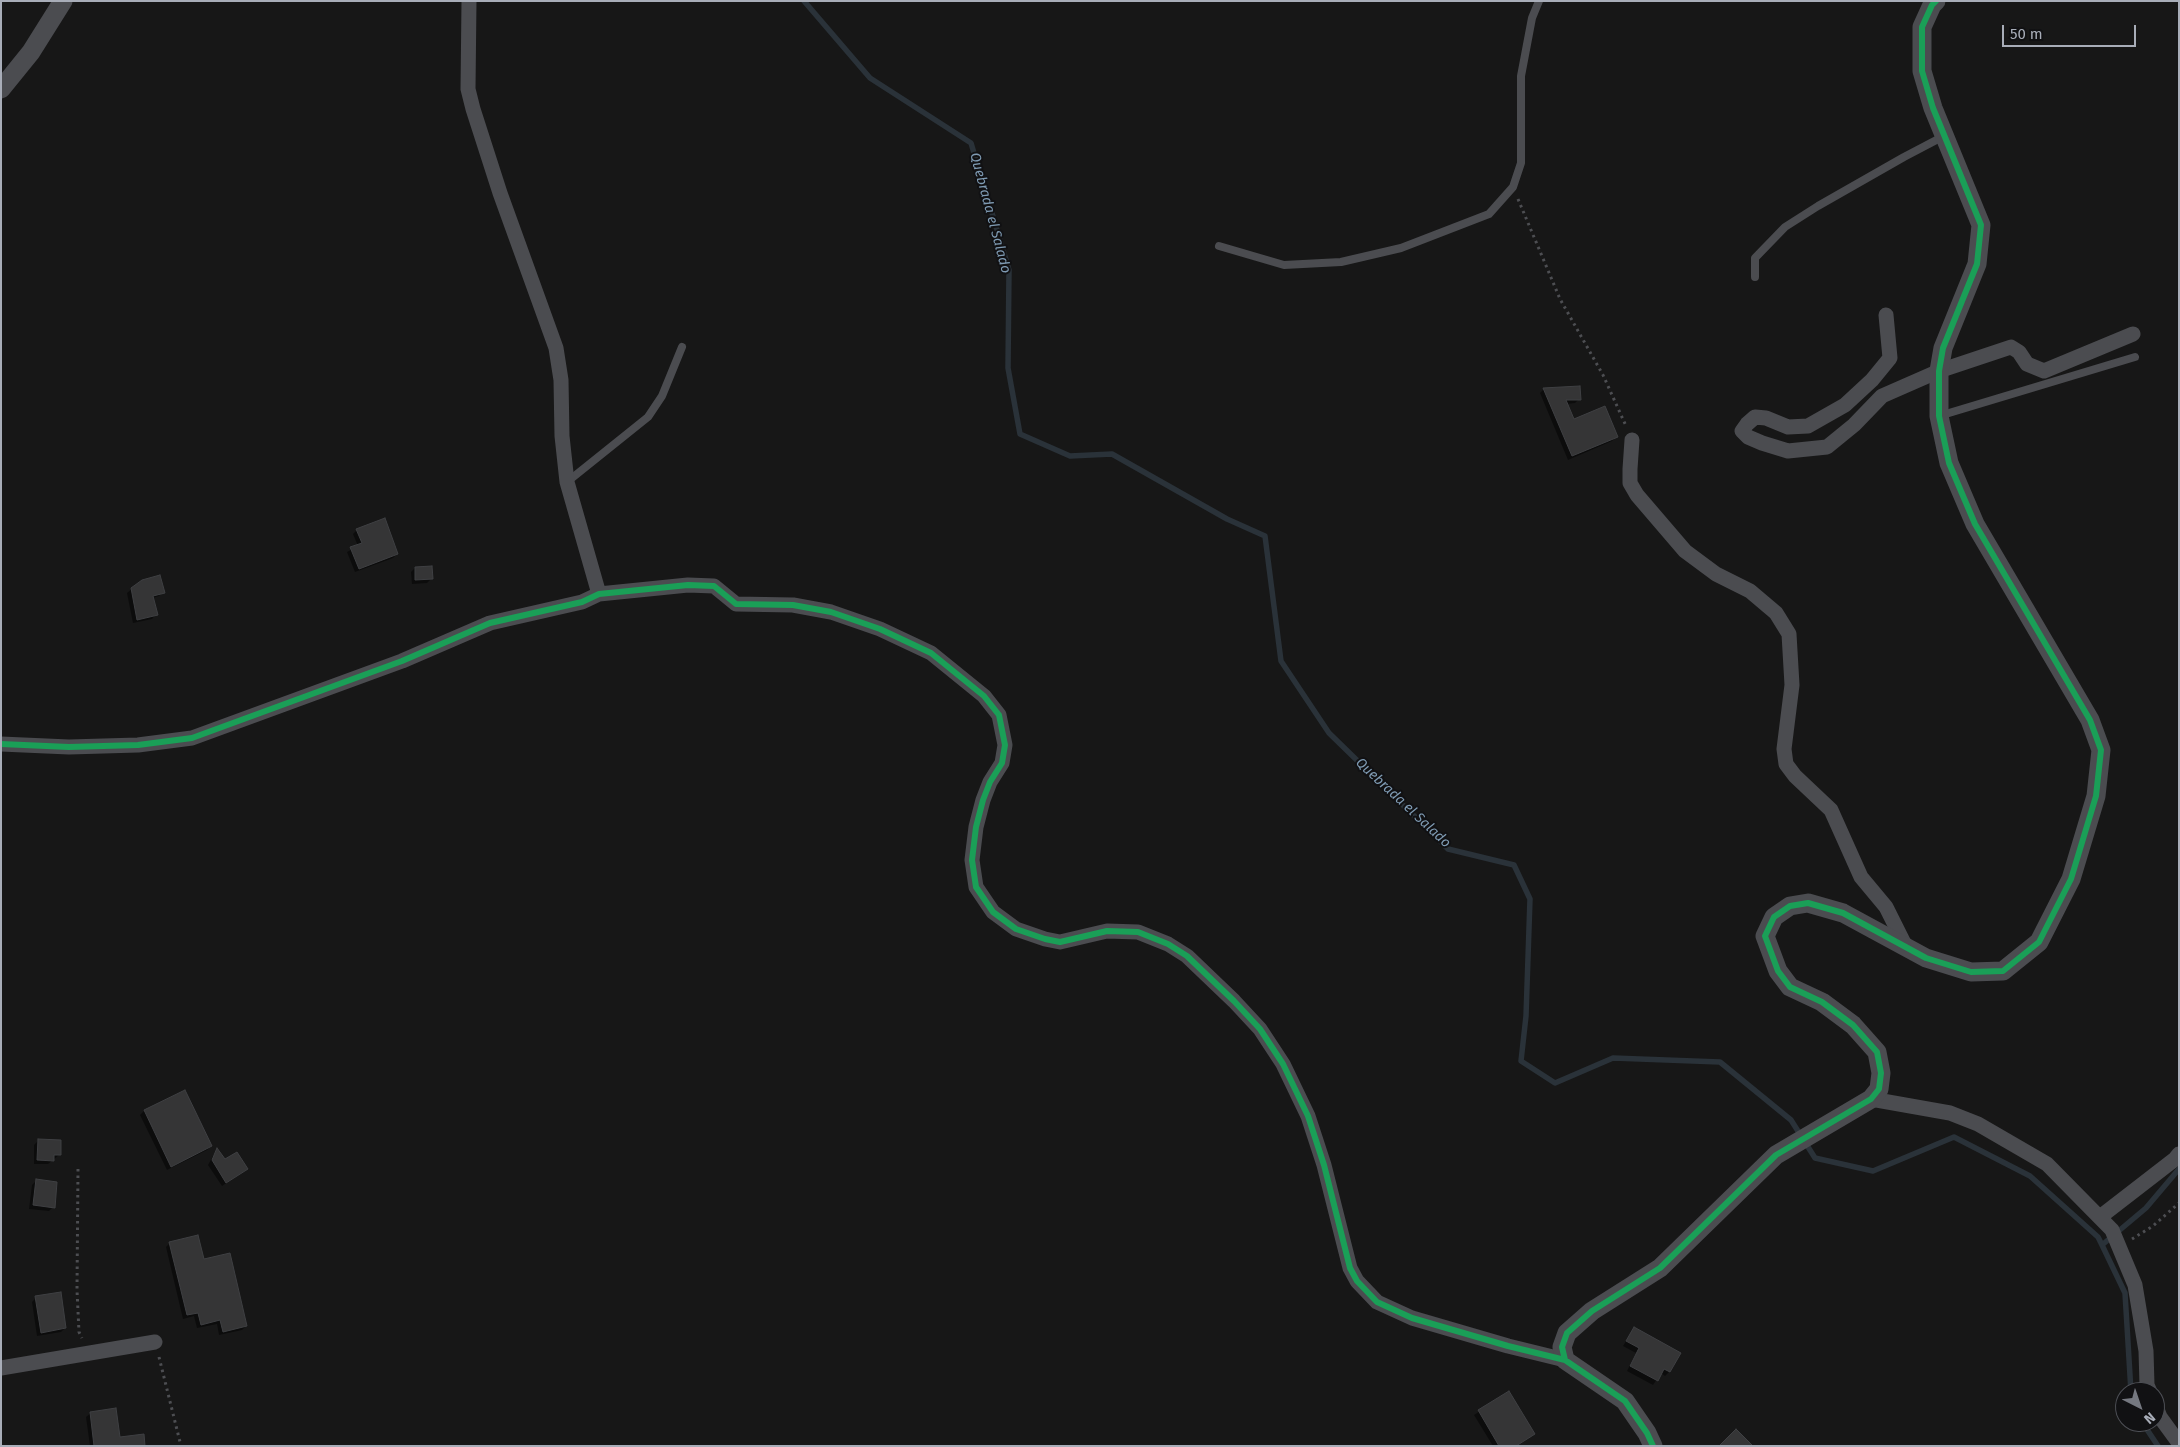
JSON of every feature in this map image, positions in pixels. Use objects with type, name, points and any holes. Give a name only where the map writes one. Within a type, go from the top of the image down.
[{"type":"street","points":[[1,89],[31,52],[64,1]]},
{"type":"street","points":[[469,1],[468,89],[500,193],[556,348],[561,380],[562,436],[567,482],[599,594]]},
{"type":"street","points":[[1564,1360],[1562,1347],[1567,1334],[1592,1311],[1660,1268],[1776,1155],[1871,1099],[1879,1089],[1881,1073],[1877,1052],[1852,1025],[1822,1002],[1790,987],[1778,971],[1765,936],[1774,917],[1790,906],[1808,903],[1843,913],[1926,958],[1971,972],[2003,971],[2039,942],[2071,879],[2096,796],[2101,750],[2090,720],[1974,524],[1949,463],[1939,416],[1940,371],[1943,348],[1977,264],[1981,225],[1944,136],[1922,71],[1922,27],[1932,5],[1936,1]]},
{"type":"street","points":[[1886,315],[1890,358],[1872,380],[1845,405],[1808,426],[1788,427],[1766,418],[1755,417],[1746,424],[1742,431],[1748,437],[1788,451],[1827,447],[1854,425],[1882,396],[1940,371],[2011,347],[2019,352],[2027,364],[2044,371],[2133,334]]},
{"type":"street","points":[[1632,440],[1630,483],[1637,495],[1685,551],[1716,574],[1750,591],[1776,613],[1788,634],[1792,685],[1784,749],[1786,764],[1795,776],[1830,810],[1861,877],[1886,907],[1906,947]]},
{"type":"street","points":[[1,744],[69,747],[138,745],[192,738],[402,661],[490,623],[582,602],[599,594],[688,585],[714,586],[736,604],[793,606],[831,612],[880,629],[931,653],[972,684],[994,706],[999,715],[1005,745],[1002,763],[990,782],[982,800],[976,826],[972,860],[976,887],[993,912],[1016,929],[1045,939],[1060,942],[1107,931],[1138,932],[1168,944],[1186,956],[1234,1001],[1260,1029],[1283,1064],[1308,1116],[1324,1165],[1350,1268],[1357,1280],[1376,1302],[1412,1318],[1564,1360],[1625,1400],[1647,1433],[1653,1446]]},
{"type":"street","points":[[1871,1099],[1950,1113],[1978,1124],[2047,1164],[2100,1217],[2116,1238],[2135,1285],[2146,1351],[2147,1382]]},
{"type":"street","points":[[2100,1217],[2179,1154]]},
{"type":"street","points":[[1,1368],[155,1342]]},
{"type":"street","points":[[2165,1424],[2179,1443]]},
{"type":"lane","points":[[1220,246],[1284,265],[1341,262],[1401,248],[1489,214],[1513,187],[1521,163],[1521,76],[1532,18],[1539,1]]},
{"type":"lane","points":[[1755,277],[1755,258],[1785,227],[1904,156],[1944,136]]},
{"type":"lane","points":[[567,482],[648,417],[662,396],[682,347]]},
{"type":"lane","points":[[1939,416],[2135,358]]},
{"type":"path","points":[[1513,187],[1560,299],[1603,375],[1632,440]]},
{"type":"path","points":[[78,1169],[77,1290],[79,1332],[90,1352]]},
{"type":"path","points":[[2116,1238],[2152,1226],[2179,1203]]},
{"type":"path","points":[[155,1342],[181,1446]]},
{"type":"building","points":[[1580,386],[1581,400],[1566,400],[1574,419],[1605,406],[1618,437],[1572,456],[1543,388]]},
{"type":"building","points":[[385,518],[398,554],[359,569],[350,547],[362,543],[356,529]]},
{"type":"building","points":[[432,566],[433,579],[415,580],[415,567]]},
{"type":"building","points":[[160,575],[165,593],[153,596],[158,615],[137,620],[131,588],[142,580]]},
{"type":"building","points":[[185,1090],[212,1146],[171,1167],[144,1110]]},
{"type":"building","points":[[38,1139],[61,1140],[61,1155],[54,1155],[54,1161],[37,1160]]},
{"type":"building","points":[[217,1148],[225,1159],[237,1152],[248,1169],[226,1183],[212,1160]]},
{"type":"building","points":[[36,1179],[57,1182],[55,1208],[33,1205]]},
{"type":"building","points":[[198,1235],[204,1259],[230,1253],[247,1326],[223,1332],[220,1320],[201,1325],[198,1313],[187,1315],[169,1242]]},
{"type":"building","points":[[61,1292],[66,1328],[41,1333],[35,1296]]},
{"type":"building","points":[[1634,1327],[1681,1353],[1670,1372],[1664,1369],[1658,1381],[1630,1366],[1639,1348],[1626,1341]]},
{"type":"building","points":[[1509,1391],[1535,1434],[1516,1446],[1499,1446],[1478,1410]]},
{"type":"building","points":[[116,1408],[120,1437],[144,1434],[145,1446],[94,1446],[90,1412]]},
{"type":"building","points":[[1736,1429],[1753,1446],[1719,1446]]},
{"type":"waterway","name":"Quebrada el Salado","points":[[804,1],[870,78],[971,143],[1009,270],[1008,368],[1020,434],[1070,456],[1112,454],[1227,519],[1265,536],[1281,661],[1329,733],[1448,849],[1514,865],[1530,899],[1526,1016],[1521,1061],[1555,1083],[1613,1058],[1720,1062],[1791,1120],[1815,1158],[1873,1171],[1954,1137],[2030,1176],[2098,1237],[2125,1293],[2130,1382]]},
{"type":"waterway","points":[[2102,1245],[2146,1208],[2179,1169]]},
{"type":"waterway","name":"Quebrada el Salado","points":[[2149,1432],[2158,1446]]},
{"type":"cycle path","points":[[1653,1446],[1647,1433],[1625,1401],[1565,1360],[1562,1347],[1567,1333],[1592,1311],[1660,1268],[1776,1155],[1871,1099],[1879,1089],[1881,1073],[1877,1052],[1853,1025],[1822,1002],[1790,987],[1778,971],[1765,936],[1774,917],[1790,906],[1808,903],[1843,913],[1926,958],[1971,972],[2003,971],[2039,942],[2071,879],[2096,796],[2101,750],[2090,720],[1975,524],[1949,463],[1939,416],[1939,371],[1943,348],[1977,264],[1981,225],[1933,108],[1922,71],[1922,27],[1932,5],[1936,1]]},
{"type":"cycle path","points":[[1,744],[69,747],[138,745],[192,738],[402,661],[490,623],[582,602],[599,594],[688,585],[714,586],[736,604],[793,605],[831,612],[880,629],[931,653],[984,696],[999,715],[1005,745],[1002,763],[990,782],[983,800],[976,827],[972,860],[976,887],[993,912],[1016,929],[1045,939],[1060,942],[1107,931],[1138,932],[1168,944],[1187,956],[1260,1029],[1283,1064],[1308,1116],[1324,1165],[1350,1268],[1357,1281],[1377,1302],[1412,1318],[1508,1346],[1565,1360]]}]
